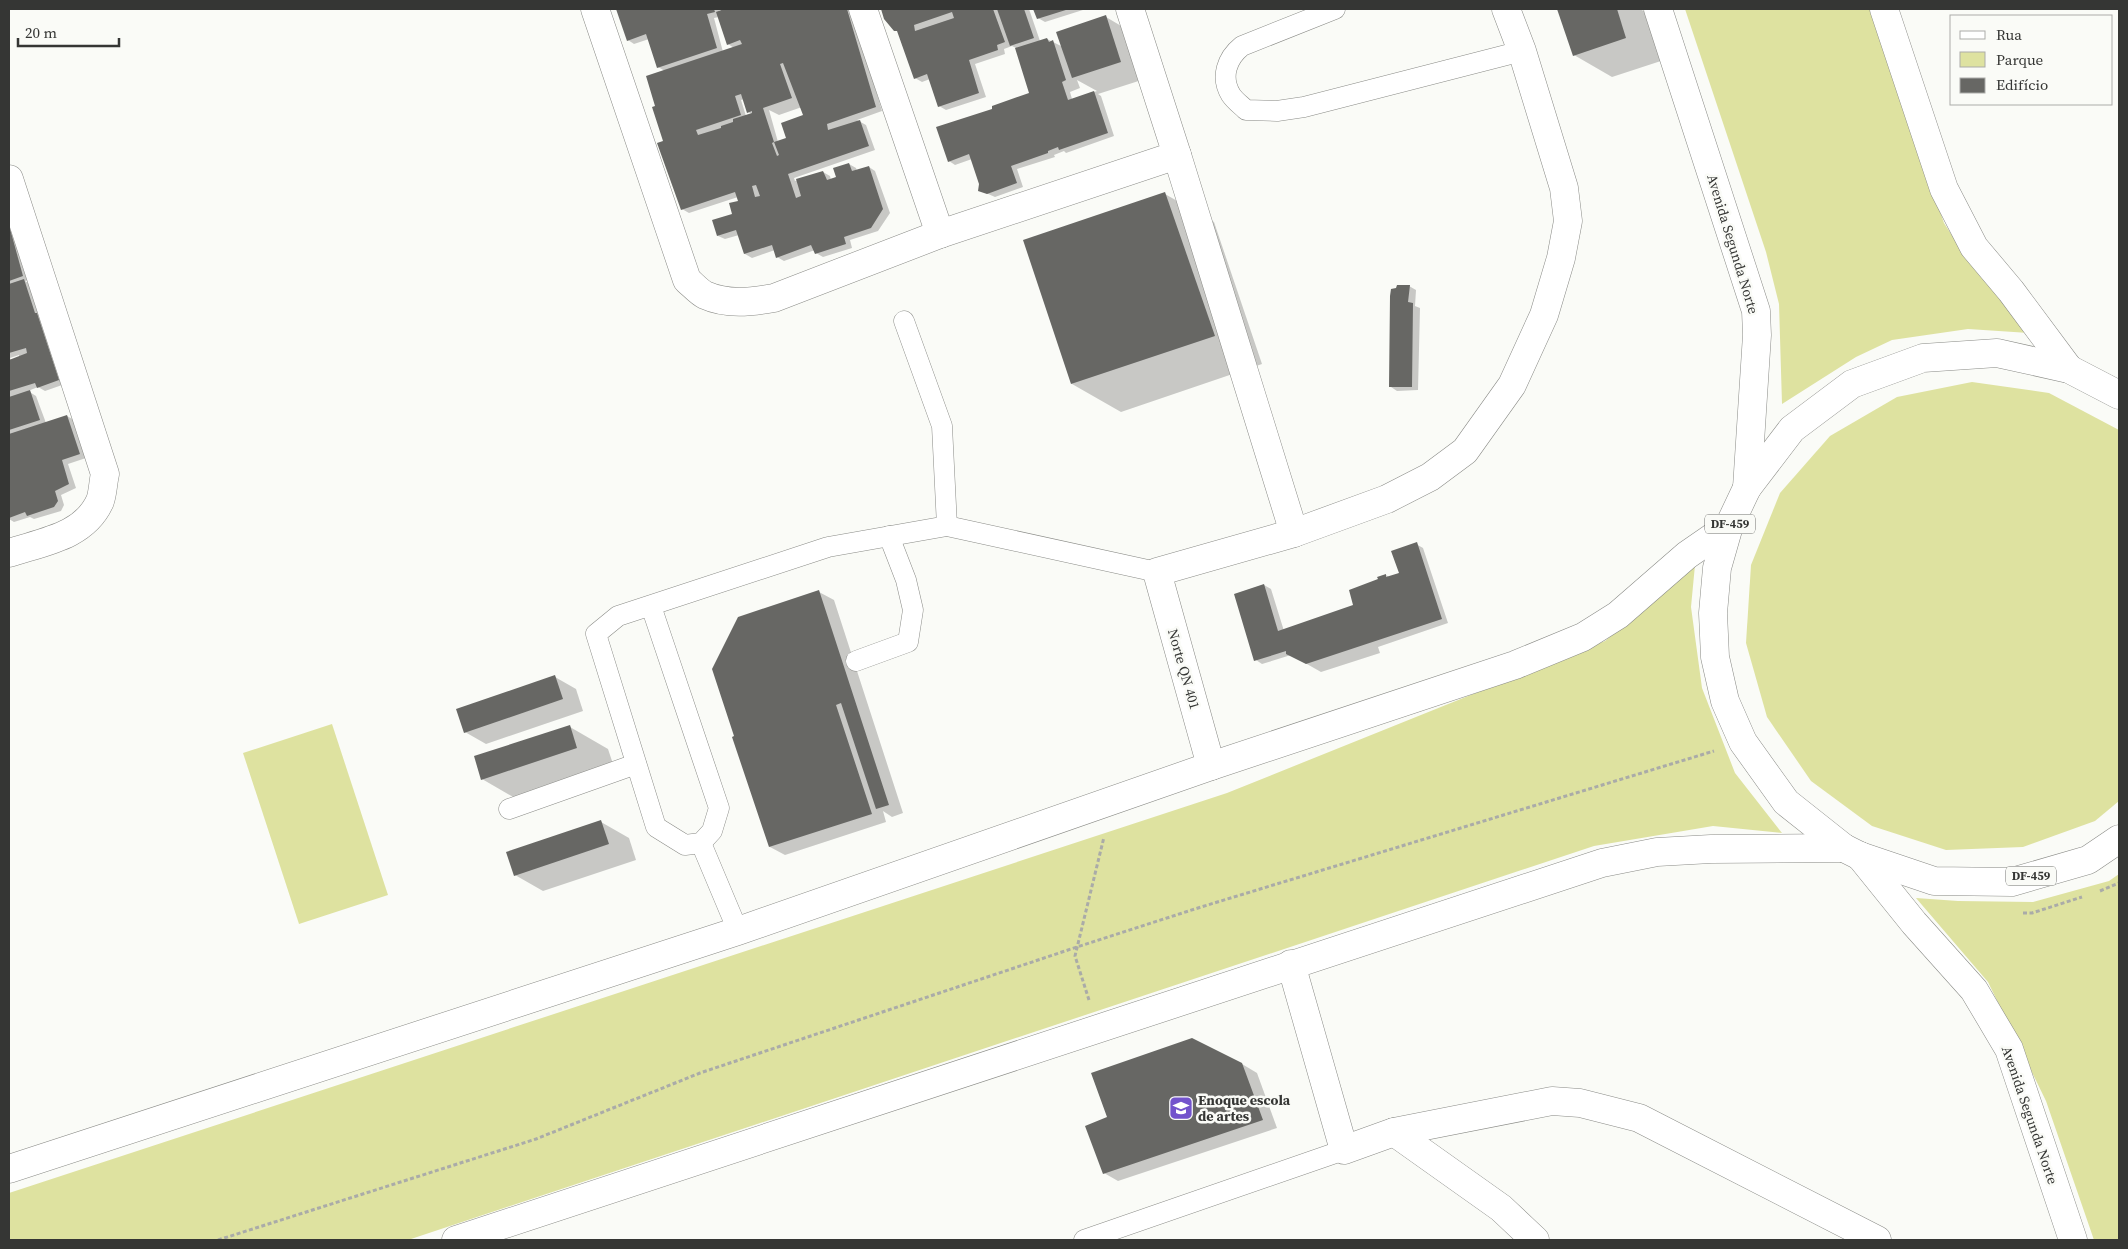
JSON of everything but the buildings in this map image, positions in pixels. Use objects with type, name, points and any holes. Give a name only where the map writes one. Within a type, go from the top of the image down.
[{"type":"main road","points":[[595,9],[687,280],[704,295],[728,301],[748,303],[774,298],[940,234],[1177,155]]},
{"type":"main road","points":[[863,9],[940,234]]},
{"type":"main road","points":[[1130,9],[1294,533]]},
{"type":"main road","points":[[1157,572],[1294,533],[1387,499],[1430,477],[1465,451],[1512,386],[1544,315],[1561,258],[1568,221],[1564,188],[1522,51],[1506,9]]},
{"type":"main road","name":"Avenida Segunda Norte","points":[[1658,9],[1756,311],[1757,334],[1747,488]]},
{"type":"main road","points":[[1884,9],[1944,189],[1969,238],[1974,247],[2011,291],[2070,369]]},
{"type":"main road","points":[[9,179],[105,474],[100,500],[90,518],[73,532],[9,553]]},
{"type":"main road","name":"DF-459","points":[[2119,395],[2070,369],[1997,353],[1923,358],[1852,384],[1792,429],[1747,488],[1729,526],[1717,568],[1713,613],[1716,658],[1725,701],[1743,742],[1786,802],[1852,852],[1934,881],[2012,882],[2088,860],[2119,839]]},
{"type":"main road","points":[[9,1169],[738,931],[1211,766],[1515,665],[1583,637],[1618,615],[1687,555],[1729,526]]},
{"type":"main road","name":"Norte QN 401","points":[[1157,572],[1211,766]]},
{"type":"main road","points":[[456,1240],[1602,863],[1657,852],[1711,849],[1852,852]]},
{"type":"main road","name":"Avenida Segunda Norte","points":[[1852,852],[1974,990],[2009,1049],[2073,1240]]},
{"type":"main road","points":[[1291,964],[1344,1150],[1394,1132],[1552,1101],[1580,1103],[1639,1118],[1877,1240]]},
{"type":"main road","points":[[1394,1132],[1501,1208],[1535,1240]]},
{"type":"lane","points":[[1335,9],[1242,46],[1232,54],[1225,72],[1231,95],[1246,110],[1277,111],[1304,108],[1522,51]]},
{"type":"lane","points":[[904,321],[942,426],[947,526]]},
{"type":"lane","points":[[651,606],[719,808],[712,831],[701,843],[685,845],[656,827],[596,634],[618,616],[828,547],[947,526],[1157,572]]},
{"type":"lane","points":[[856,661],[908,642],[913,610],[906,580],[889,536]]},
{"type":"lane","points":[[509,810],[636,764]]},
{"type":"lane","points":[[701,843],[738,931]]},
{"type":"lane","points":[[1084,1240],[1344,1150]]},
{"type":"path","points":[[218,1240],[536,1139],[700,1073],[1077,947],[1201,907],[1743,742]]},
{"type":"path","points":[[1098,1028],[1076,961],[1077,947],[1109,820],[1109,802]]},
{"type":"path","points":[[2094,893],[2112,888],[2119,883]]},
{"type":"path","points":[[2014,914],[2032,913],[2085,896]]},
{"type":"green space","points":[[1685,9],[1871,9],[1944,223],[1971,265],[2029,333],[1968,329],[1892,340],[1856,357],[1782,404],[1779,304],[1766,252]]},
{"type":"green space","points":[[1972,382],[2049,393],[2119,430],[2119,801],[2095,821],[2023,847],[1946,850],[1872,826],[1811,781],[1767,717],[1746,643],[1751,565],[1780,493],[1830,436],[1897,397]]},
{"type":"green space","points":[[1695,565],[1691,607],[1702,688],[1735,773],[1782,833],[1713,826],[1594,846],[408,1240],[9,1240],[9,1193],[1227,793],[1605,641]]},
{"type":"green space","points":[[332,724],[388,895],[299,924],[243,753]]},
{"type":"green space","points":[[2119,874],[2119,1240],[2094,1240],[2046,1101],[1988,982],[1916,898],[1958,901],[2033,902],[2109,881]]},
{"type":"place","name":"Enoque escola de artes","points":[[1181,1108]]}]
